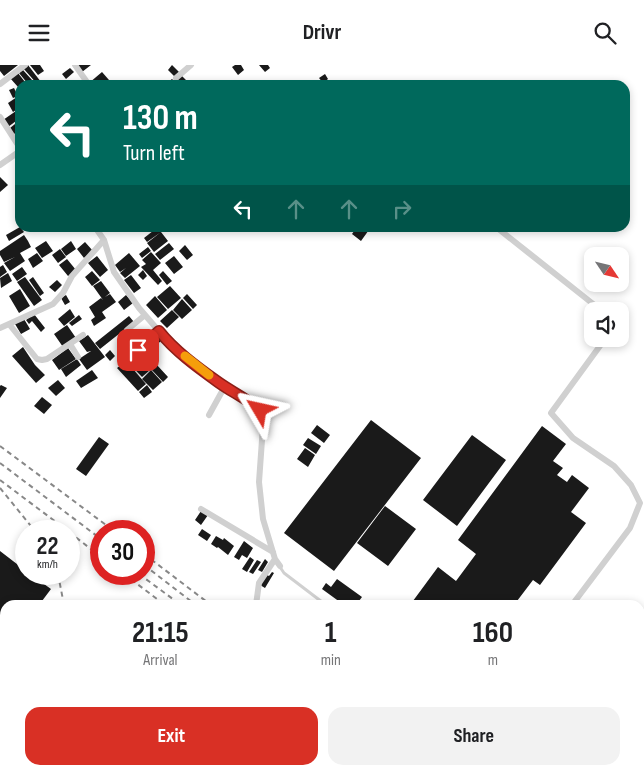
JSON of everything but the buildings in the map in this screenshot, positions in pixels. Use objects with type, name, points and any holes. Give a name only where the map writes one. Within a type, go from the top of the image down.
[{"type":"street","points":[[0,84],[24,65]]},
{"type":"street","points":[[75,65],[86,80]]},
{"type":"street","points":[[176,78],[191,65]]},
{"type":"street","points":[[0,117],[15,141]]},
{"type":"street","points":[[0,165],[15,153]]},
{"type":"street","points":[[98,232],[104,240],[114,273],[145,315],[170,344],[225,386],[249,400],[260,410],[263,426],[259,482],[263,519],[275,559],[280,567]]},
{"type":"street","points":[[502,232],[591,302]]},
{"type":"street","points":[[0,328],[53,304],[63,293],[72,276],[104,240]]},
{"type":"street","points":[[127,330],[145,315]]},
{"type":"street","points":[[9,324],[38,359],[42,360],[47,359],[83,335]]},
{"type":"street","points":[[138,350],[159,331]]},
{"type":"street","points":[[70,344],[78,357]]},
{"type":"street","points":[[576,600],[630,528],[640,503],[631,485],[614,465],[573,438],[551,413],[599,347]]},
{"type":"street","points":[[209,415],[225,386]]},
{"type":"street","points":[[201,509],[273,552]]},
{"type":"street","points":[[257,600],[259,583],[275,559]]},
{"type":"lane","points":[[280,567],[284,573],[319,600]]},
{"type":"railway","points":[[0,446],[99,520]]},
{"type":"railway","points":[[0,463],[90,531]]},
{"type":"railway","points":[[0,480],[53,520]]},
{"type":"railway","points":[[0,488],[26,520]]},
{"type":"railway","points":[[80,541],[90,548]]},
{"type":"railway","points":[[155,562],[204,600]]},
{"type":"railway","points":[[155,573],[190,600]]},
{"type":"railway","points":[[60,585],[63,600]]},
{"type":"railway","points":[[139,585],[158,600]]},
{"type":"railway","points":[[154,585],[174,600]]},
{"type":"slow traffic","points":[[185,356],[209,375]]},
{"type":"route","points":[[138,350],[159,331],[170,344],[218,382],[249,400],[260,410]]}]
